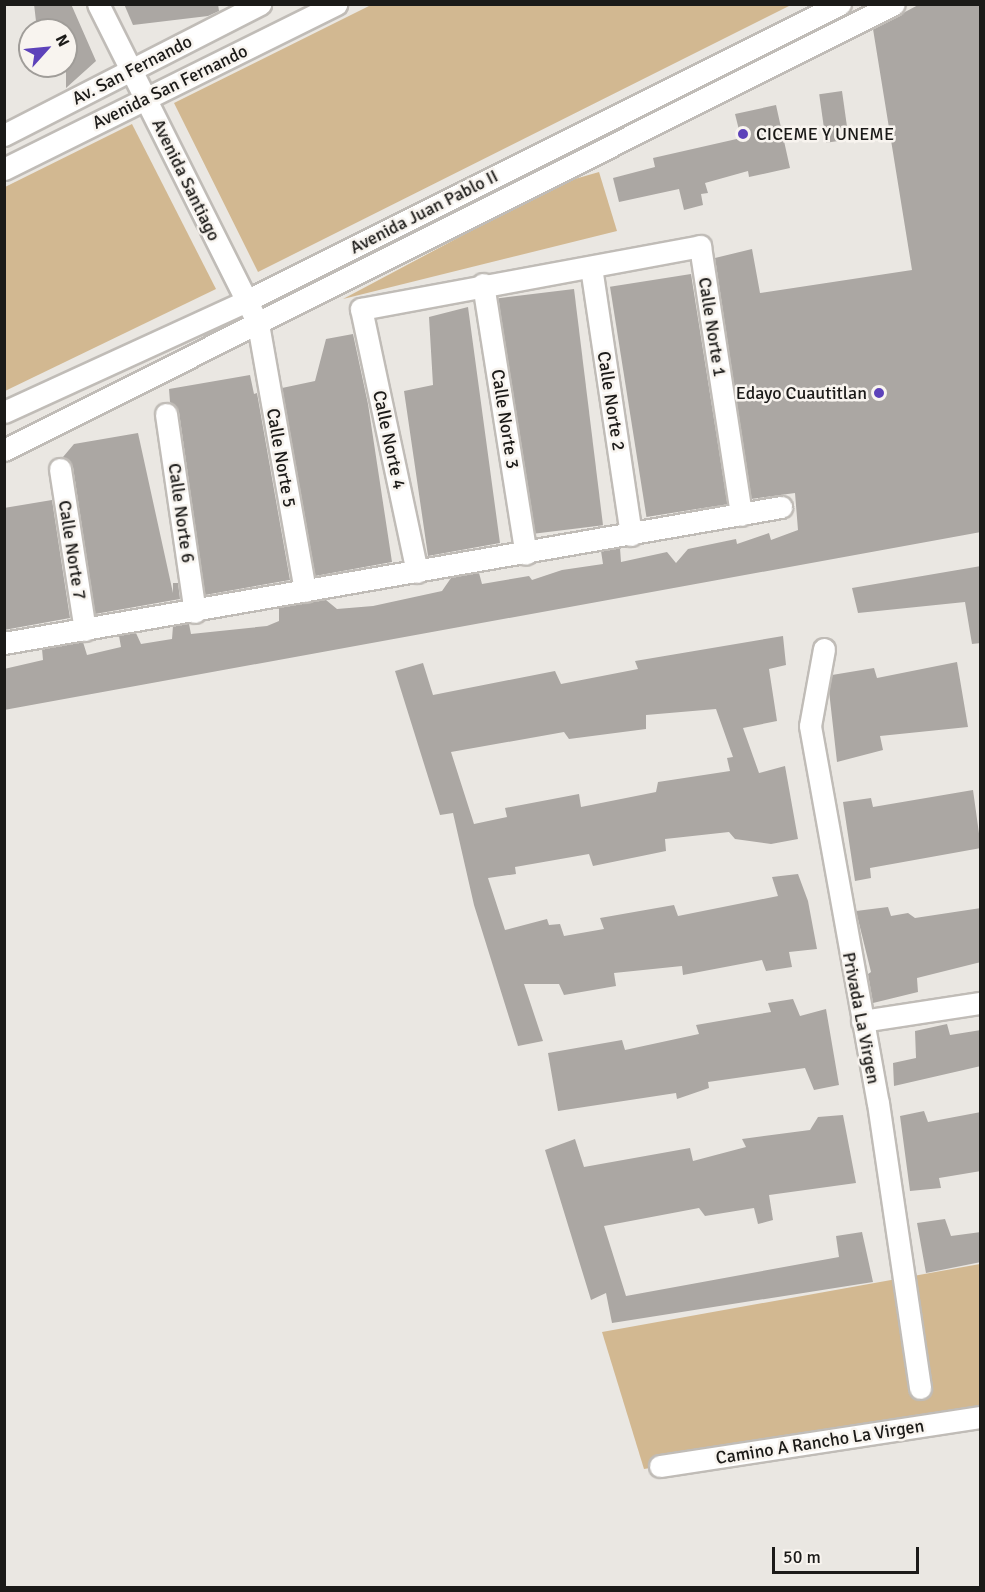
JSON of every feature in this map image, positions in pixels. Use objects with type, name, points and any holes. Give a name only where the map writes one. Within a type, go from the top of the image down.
[{"type":"street","name":"Avenida Santiago","points":[[98,4],[258,324]]},
{"type":"street","name":"Av. San Fernando","points":[[4,135],[260,4]]},
{"type":"street","name":"Avenida San Fernando","points":[[4,169],[336,4]]},
{"type":"street","name":"Avenida Juan Pablo II","points":[[4,412],[246,301],[840,4]]},
{"type":"street","points":[[4,450],[894,4]]},
{"type":"street","name":"Calle Norte 1","points":[[591,267],[699,246],[741,515]]},
{"type":"street","points":[[483,284],[591,267]]},
{"type":"street","name":"Calle Norte 2","points":[[591,267],[631,535]]},
{"type":"street","name":"Calle Norte 4","points":[[417,572],[361,309],[483,284]]},
{"type":"street","name":"Calle Norte 3","points":[[483,284],[526,554]]},
{"type":"street","name":"Calle Norte 5","points":[[258,324],[305,591]]},
{"type":"street","name":"Calle Norte 6","points":[[166,414],[195,612]]},
{"type":"street","name":"Calle Norte 7","points":[[60,469],[85,630]]},
{"type":"street","points":[[4,643],[195,612],[781,507]]},
{"type":"street","name":"Privada La Virgen","points":[[824,649],[810,726],[878,1103],[920,1388]]},
{"type":"street","points":[[862,1021],[981,1003]]},
{"type":"street","name":"Camino A Rancho La Virgen","points":[[660,1466],[981,1417]]},
{"type":"shaded area","points":[[371,5],[791,5],[258,272],[174,103]]},
{"type":"shaded area","points":[[132,124],[216,289],[5,391],[5,187]]},
{"type":"shaded area","points":[[599,172],[617,231],[343,299],[561,183]]},
{"type":"shaded area","points":[[980,1264],[980,1415],[644,1469],[602,1332]]},
{"type":"building","points":[[34,4],[71,4],[77,18],[36,18]]},
{"type":"building","points":[[124,4],[218,4],[219,11],[208,16],[133,25]]},
{"type":"building","points":[[920,4],[981,4],[981,532],[4,710],[4,669],[43,660],[42,649],[83,642],[87,655],[121,647],[119,636],[136,633],[141,644],[172,639],[173,626],[189,624],[191,634],[267,626],[279,621],[279,608],[326,600],[337,609],[373,606],[442,591],[451,578],[479,573],[482,584],[529,576],[532,580],[562,570],[603,564],[601,551],[620,548],[621,562],[667,552],[676,563],[688,549],[736,539],[737,544],[769,533],[771,540],[798,530],[795,493],[751,499],[715,258],[752,249],[760,293],[912,270],[873,29]]},
{"type":"building","points":[[78,20],[96,61],[78,77]]},
{"type":"building","points":[[66,78],[77,78],[66,88]]},
{"type":"building","points":[[842,91],[849,140],[826,143],[819,94]]},
{"type":"building","points":[[776,105],[790,168],[749,177],[748,171],[705,183],[708,193],[701,194],[703,205],[684,210],[679,189],[619,202],[613,178],[655,167],[653,158],[741,138],[735,114]]},
{"type":"building","points":[[691,274],[727,504],[646,517],[610,287]]},
{"type":"building","points":[[574,289],[603,525],[528,534],[499,298]]},
{"type":"building","points":[[468,307],[500,543],[428,556],[404,391],[433,385],[429,317]]},
{"type":"building","points":[[353,334],[368,404],[392,562],[315,576],[282,388],[315,381],[326,339]]},
{"type":"building","points":[[250,375],[254,394],[257,393],[290,580],[205,595],[179,412],[170,402],[169,389]]},
{"type":"building","points":[[138,433],[173,593],[173,583],[178,583],[180,599],[95,614],[73,467],[63,457],[74,444]]},
{"type":"building","points":[[52,500],[70,618],[4,630],[4,508]]},
{"type":"building","points":[[981,566],[981,643],[972,644],[965,602],[858,613],[852,588]]},
{"type":"building","points":[[783,636],[786,665],[769,669],[777,721],[743,728],[759,773],[785,766],[798,839],[771,844],[735,839],[729,832],[665,839],[666,851],[593,866],[589,854],[515,867],[516,874],[488,878],[505,930],[547,919],[549,925],[560,924],[564,936],[604,929],[600,918],[674,905],[678,916],[778,896],[772,877],[798,874],[808,901],[817,949],[789,952],[792,967],[766,971],[762,960],[683,975],[682,966],[614,973],[616,986],[564,995],[559,984],[524,984],[543,1041],[518,1046],[474,905],[453,813],[440,815],[395,671],[423,663],[433,695],[555,671],[561,684],[638,669],[635,661]],"holes":[[[716,709],[733,757],[727,758],[730,771],[658,782],[656,792],[581,807],[579,794],[505,808],[507,817],[474,824],[451,752],[564,732],[569,739],[646,729],[646,715]]]},
{"type":"building","points":[[957,662],[968,727],[880,736],[883,750],[837,762],[829,691],[832,675],[874,668],[877,678]]},
{"type":"building","points":[[973,790],[981,848],[870,868],[871,878],[855,881],[843,802],[871,798],[873,807]]},
{"type":"building","points":[[888,907],[891,916],[908,913],[915,918],[981,908],[981,962],[917,978],[918,992],[873,1003],[868,974],[871,972],[856,911]]},
{"type":"building","points":[[793,999],[800,1016],[826,1009],[839,1085],[814,1090],[805,1068],[708,1082],[709,1088],[677,1099],[676,1093],[558,1111],[548,1053],[622,1040],[625,1050],[699,1034],[696,1025],[771,1012],[768,1003]]},
{"type":"building","points":[[947,1024],[950,1035],[981,1030],[981,1066],[894,1086],[893,1063],[916,1058],[915,1031]]},
{"type":"building","points":[[924,1111],[928,1122],[981,1112],[981,1171],[939,1178],[941,1188],[910,1191],[900,1116]]},
{"type":"building","points":[[843,1115],[856,1183],[769,1195],[773,1220],[758,1224],[754,1208],[705,1216],[699,1208],[604,1226],[626,1296],[839,1257],[836,1236],[862,1232],[873,1282],[612,1323],[606,1293],[591,1300],[545,1150],[575,1139],[584,1167],[690,1148],[693,1161],[746,1147],[742,1139],[810,1130],[818,1117]]},
{"type":"building","points":[[945,1219],[951,1236],[981,1232],[981,1262],[926,1273],[917,1223]]},
{"type":"place","name":"CICEME Y UNEME","points":[[743,134]]},
{"type":"place","name":"Edayo Cuautitlan","points":[[879,393]]}]
